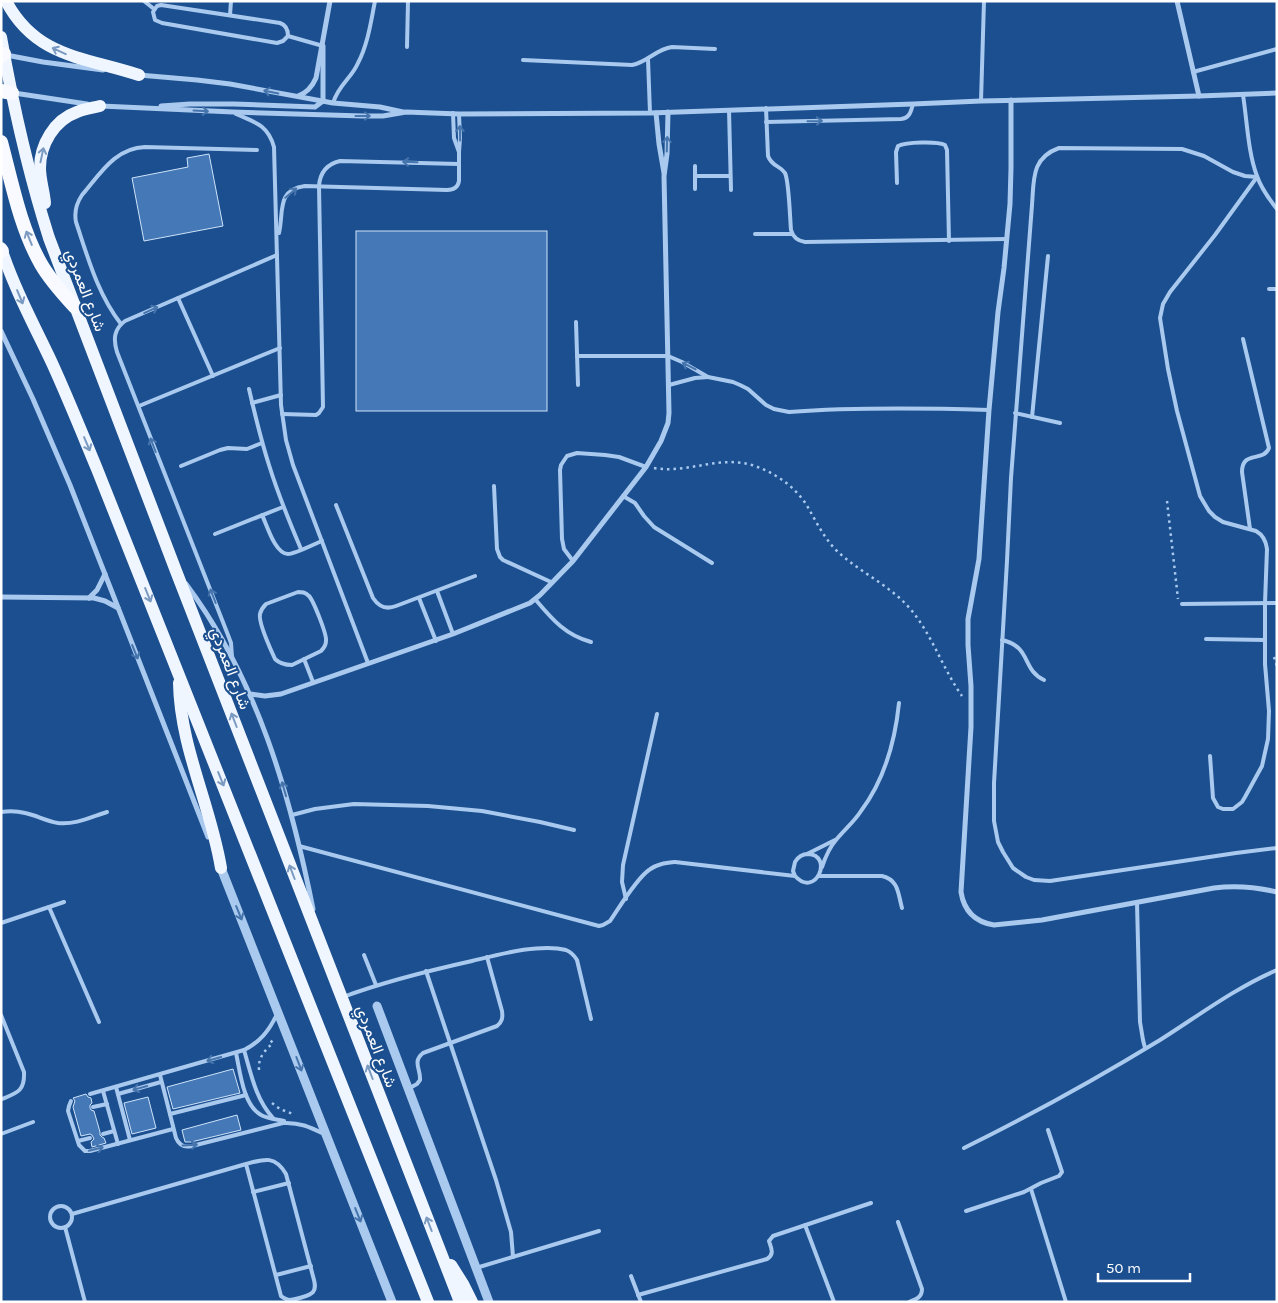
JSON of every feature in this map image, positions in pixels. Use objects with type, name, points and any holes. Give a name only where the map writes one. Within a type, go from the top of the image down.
[{"type":"highway","points":[[1,142],[20,215],[33,249],[52,280],[75,307]]},
{"type":"main road","points":[[6,1],[27,31],[46,45],[70,56],[139,75]]},
{"type":"main road","name":"شارع العمردي","points":[[1,37],[7,92],[49,238],[318,939],[460,1302]]},
{"type":"main road","points":[[49,238],[40,169],[45,143],[55,128],[68,117],[76,112],[100,106]]},
{"type":"main road","points":[[2,250],[27,314],[52,364],[97,468],[428,1302]]},
{"type":"main road","points":[[179,673],[180,706],[183,722],[215,836],[221,868]]},
{"type":"main road","points":[[440,1251],[456,1272],[472,1302]]},
{"type":"street","points":[[297,97],[307,92],[314,83],[330,1]]},
{"type":"street","points":[[1177,1],[1199,96]]},
{"type":"street","points":[[322,46],[323,101]]},
{"type":"street","points":[[2,54],[44,62],[139,75],[230,84],[333,103],[380,107],[406,112],[459,114],[653,113],[1011,100],[1277,93]]},
{"type":"street","points":[[7,92],[100,106],[135,108],[363,116],[383,116],[406,112]]},
{"type":"street","points":[[1011,100],[1012,168],[1007,239],[988,410],[979,559],[968,619],[971,707],[962,899],[968,912],[974,918],[987,924],[1005,925],[1227,886],[1252,887],[1277,892]]},
{"type":"street","points":[[135,108],[190,104],[234,104],[310,108],[323,101]]},
{"type":"street","points":[[250,694],[274,696],[436,641],[524,606],[535,599],[573,561],[646,467],[661,441],[668,422],[669,413],[664,176],[667,154],[668,112]]},
{"type":"street","points":[[653,113],[664,176]]},
{"type":"street","points":[[1,331],[52,442],[392,1302]]},
{"type":"street","points":[[176,571],[206,614],[232,659],[250,694],[269,742],[292,815],[318,939]]},
{"type":"street","points":[[89,598],[98,590],[105,574]]},
{"type":"street","points":[[1,597],[89,598],[100,600],[118,608]]},
{"type":"street","points":[[377,1006],[489,1302]]},
{"type":"lane","points":[[230,15],[231,1]]},
{"type":"lane","points":[[333,103],[339,88],[358,64],[375,1]]},
{"type":"lane","points":[[407,47],[408,1]]},
{"type":"lane","points":[[981,101],[984,1]]},
{"type":"lane","points":[[146,2],[154,9]]},
{"type":"lane","points":[[164,5],[280,23],[284,24],[287,28],[288,36],[284,41],[277,42],[162,23],[155,20],[154,9],[157,6],[164,5]]},
{"type":"lane","points":[[288,36],[322,46]]},
{"type":"lane","points":[[523,60],[627,66],[648,60],[656,52],[667,48],[715,49]]},
{"type":"lane","points":[[1194,72],[1277,49]]},
{"type":"lane","points":[[648,60],[653,113]]},
{"type":"lane","points":[[1243,95],[1257,177],[1267,196],[1277,209]]},
{"type":"lane","points":[[766,122],[904,119],[910,114],[912,104]]},
{"type":"lane","points":[[766,108],[769,160],[782,170],[786,178],[791,230],[798,240],[805,242],[1007,239]]},
{"type":"lane","points":[[729,110],[731,190]]},
{"type":"lane","points":[[233,112],[262,126],[273,141],[275,153],[281,395],[286,440],[289,453],[368,663]]},
{"type":"lane","points":[[453,113],[454,138],[459,152]]},
{"type":"lane","points":[[277,237],[281,222],[281,206],[286,196],[299,186],[454,189],[459,184],[459,114]]},
{"type":"lane","points":[[897,183],[896,152],[898,146],[939,142],[945,145],[947,150],[949,241]]},
{"type":"lane","points":[[121,324],[101,292],[76,222],[77,205],[82,195],[114,158],[132,149],[145,147],[257,150]]},
{"type":"lane","points":[[1257,177],[1239,174],[1196,153],[1176,148],[1066,147],[1052,150],[1042,159],[1036,170],[1015,413],[994,783],[994,821],[996,832],[1008,862],[1019,873],[1034,880],[1050,881],[1277,848]]},
{"type":"lane","points":[[282,414],[316,414],[321,411],[324,404],[319,186],[320,176],[323,171],[330,164],[340,160],[459,164]]},
{"type":"lane","points":[[695,166],[695,189]]},
{"type":"lane","points":[[695,176],[730,176]]},
{"type":"lane","points":[[1210,756],[1213,798],[1218,807],[1233,809],[1242,802],[1248,792],[1262,766],[1266,753],[1269,725],[1265,640],[1266,543],[1260,534],[1250,529],[1223,522],[1215,517],[1200,496],[1177,411],[1160,318],[1163,304],[1170,292],[1257,177]]},
{"type":"lane","points":[[756,234],[792,234]]},
{"type":"lane","points":[[232,659],[228,636],[114,342],[121,324],[278,255]]},
{"type":"lane","points":[[1032,417],[1048,256]]},
{"type":"lane","points":[[1269,289],[1277,289]]},
{"type":"lane","points":[[178,298],[213,376]]},
{"type":"lane","points":[[576,322],[578,385]]},
{"type":"lane","points":[[1243,339],[1269,448],[1265,454],[1246,460],[1243,465],[1242,472],[1250,529]]},
{"type":"lane","points":[[139,406],[280,348]]},
{"type":"lane","points":[[577,356],[668,356],[708,376],[740,385],[748,389],[766,405],[789,412],[866,408],[988,410]]},
{"type":"lane","points":[[669,385],[708,376]]},
{"type":"lane","points":[[249,389],[262,443],[283,507],[301,549]]},
{"type":"lane","points":[[252,402],[281,395]]},
{"type":"lane","points":[[1015,413],[1060,423]]},
{"type":"lane","points":[[181,466],[220,450],[228,448],[247,449],[262,443]]},
{"type":"lane","points":[[573,561],[564,549],[562,539],[560,470],[563,460],[572,454],[591,453],[619,457],[646,467]]},
{"type":"lane","points":[[494,486],[497,549],[500,557],[514,566],[551,582]]},
{"type":"lane","points":[[623,496],[635,503],[654,526],[712,563]]},
{"type":"lane","points":[[336,506],[373,598],[380,606],[391,608],[475,576]]},
{"type":"lane","points":[[215,534],[283,507]]},
{"type":"lane","points":[[262,515],[280,552],[287,554],[322,541]]},
{"type":"lane","points":[[437,591],[453,634]]},
{"type":"lane","points":[[298,592],[305,593],[311,598],[325,632],[326,640],[326,644],[321,651],[304,659],[287,665],[279,662],[274,655],[260,620],[261,611],[266,604],[298,592]]},
{"type":"lane","points":[[419,598],[436,641]]},
{"type":"lane","points":[[535,599],[566,631],[582,640],[592,642]]},
{"type":"lane","points":[[1182,604],[1277,603]]},
{"type":"lane","points":[[1206,639],[1265,640]]},
{"type":"lane","points":[[1002,640],[1013,644],[1022,651],[1032,671],[1044,680]]},
{"type":"lane","points":[[304,659],[313,682]]},
{"type":"lane","points":[[795,876],[793,871],[794,862],[798,858],[836,839],[862,811],[888,760],[897,722],[899,703]]},
{"type":"lane","points":[[626,899],[622,882],[623,865],[657,714]]},
{"type":"lane","points":[[292,815],[315,809],[354,804],[428,806],[482,811],[574,830]]},
{"type":"lane","points":[[1,812],[26,813],[60,823],[82,821],[107,812]]},
{"type":"lane","points":[[299,846],[596,925],[603,925],[610,921],[648,870],[665,863],[675,862],[795,876],[803,882],[812,882],[819,876],[825,858],[836,839]]},
{"type":"lane","points":[[806,854],[817,858],[822,867]]},
{"type":"lane","points":[[819,876],[882,876],[894,882],[897,886],[902,908]]},
{"type":"lane","points":[[1,923],[64,902]]},
{"type":"lane","points":[[1137,903],[1140,1022],[1145,1048]]},
{"type":"lane","points":[[48,907],[99,1022]]},
{"type":"lane","points":[[341,998],[376,985],[426,971],[505,953],[537,949],[563,950],[571,952],[577,960],[591,1019]]},
{"type":"lane","points":[[364,956],[376,985]]},
{"type":"lane","points":[[408,1088],[417,1084],[420,1080],[417,1063],[420,1055],[497,1026],[502,1020],[502,1011],[487,957]]},
{"type":"lane","points":[[964,1148],[1056,1100],[1145,1048],[1230,994],[1277,970]]},
{"type":"lane","points":[[426,971],[504,1206],[513,1257]]},
{"type":"lane","points":[[90,1094],[244,1050],[265,1035],[278,1012]]},
{"type":"lane","points":[[1,1015],[24,1072],[24,1081],[20,1090],[2,1099]]},
{"type":"lane","points":[[244,1050],[258,1097],[274,1119]]},
{"type":"lane","points":[[236,1053],[246,1095],[250,1105],[258,1113],[263,1116],[309,1127],[326,1135]]},
{"type":"lane","points":[[160,1075],[178,1142],[188,1147],[290,1122]]},
{"type":"lane","points":[[118,1094],[161,1082]]},
{"type":"lane","points":[[116,1087],[130,1140]]},
{"type":"lane","points":[[104,1091],[118,1144]]},
{"type":"lane","points":[[170,1114],[246,1095]]},
{"type":"lane","points":[[71,1101],[68,1108],[72,1115],[80,1148],[87,1151],[174,1129]]},
{"type":"lane","points":[[93,1107],[107,1104]]},
{"type":"lane","points":[[1,1134],[33,1122]]},
{"type":"lane","points":[[966,1211],[1020,1194],[1059,1176],[1062,1172],[1048,1130]]},
{"type":"lane","points":[[104,1134],[114,1131]]},
{"type":"lane","points":[[78,1141],[90,1138]]},
{"type":"lane","points":[[72,1214],[246,1164],[266,1159],[275,1161],[282,1166],[286,1174],[311,1266],[315,1284],[313,1292],[309,1295],[291,1300],[284,1300],[281,1296],[246,1164]]},
{"type":"lane","points":[[254,1192],[288,1183]]},
{"type":"lane","points":[[1031,1189],[1066,1302]]},
{"type":"lane","points":[[638,1295],[767,1259],[772,1253],[769,1241],[771,1237],[871,1203]]},
{"type":"lane","points":[[60,1206],[68,1208],[72,1214],[71,1222],[65,1227],[57,1227],[50,1217],[53,1210],[60,1206]]},
{"type":"lane","points":[[898,1222],[922,1289],[920,1297],[909,1302]]},
{"type":"lane","points":[[805,1225],[834,1302]]},
{"type":"lane","points":[[65,1227],[85,1302]]},
{"type":"lane","points":[[476,1268],[599,1232]]},
{"type":"lane","points":[[276,1275],[311,1266]]},
{"type":"lane","points":[[631,1276],[641,1302]]},
{"type":"path","points":[[646,467],[679,469],[731,461],[754,465],[778,477],[798,494],[834,547],[854,565],[883,584],[911,609],[935,645],[959,691],[971,707]]},
{"type":"path","points":[[1167,501],[1178,604],[1182,604]]},
{"type":"path","points":[[1273,656],[1277,666]]},
{"type":"path","points":[[260,1075],[258,1065],[260,1059],[265,1050],[273,1043],[265,1035]]},
{"type":"path","points":[[269,1099],[280,1109],[289,1113],[299,1114],[296,1123]]},
{"type":"building","points":[[209,154],[223,226],[144,241],[132,178],[188,167],[187,158]]},
{"type":"building","points":[[356,231],[547,231],[547,411],[356,411]]},
{"type":"building","points":[[233,1069],[240,1093],[173,1109],[167,1087]]},
{"type":"building","points":[[86,1094],[91,1098],[90,1108],[94,1111],[100,1135],[106,1143],[92,1147],[91,1142],[94,1139],[90,1134],[81,1136],[73,1107],[75,1101],[73,1098]]},
{"type":"building","points":[[148,1097],[156,1128],[132,1134],[124,1103]]},
{"type":"building","points":[[237,1115],[241,1130],[185,1142],[182,1130]]}]
